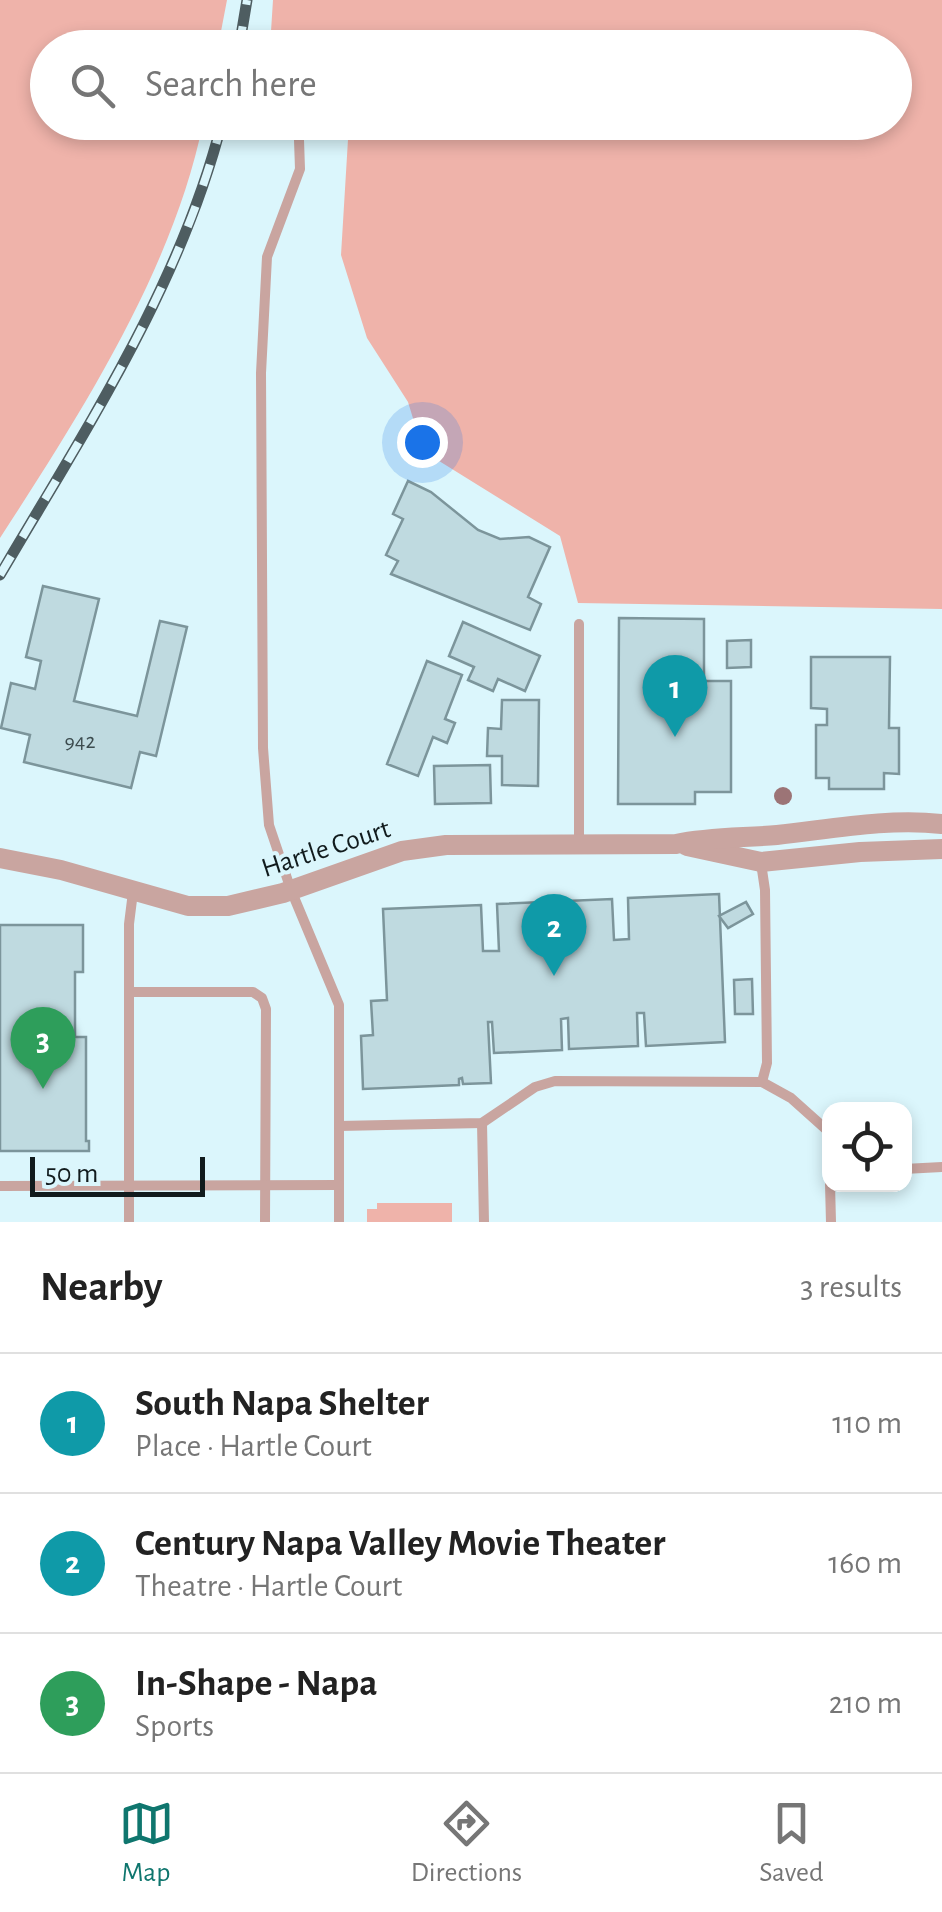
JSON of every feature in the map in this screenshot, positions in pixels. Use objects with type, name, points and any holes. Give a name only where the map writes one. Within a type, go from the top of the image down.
[{"type":"street","name":"Hartle Court","points":[[676,844],[708,837],[942,824]]},
{"type":"street","name":"Hartle Court","points":[[0,858],[61,870],[188,906],[228,906],[291,890],[402,851],[446,845],[676,844],[761,862],[942,849]]},
{"type":"lane","points":[[299,140],[300,169],[267,256],[261,373],[263,748],[269,825],[291,890],[339,1004],[338,1222]]},
{"type":"lane","points":[[579,624],[579,844]]},
{"type":"lane","points":[[761,862],[765,890],[768,1063],[762,1082]]},
{"type":"lane","points":[[129,1222],[129,924],[133,892]]},
{"type":"lane","points":[[129,992],[254,992],[262,998],[266,1009],[265,1222]]},
{"type":"lane","points":[[339,1126],[482,1123],[535,1087],[555,1081],[762,1082],[792,1098],[822,1126]]},
{"type":"lane","points":[[482,1123],[484,1222]]},
{"type":"lane","points":[[912,1169],[942,1167]]},
{"type":"lane","points":[[0,1186],[338,1185]]},
{"type":"lane","points":[[830,1192],[830,1222]]},
{"type":"shaded area","points":[[0,0],[227,0],[221,30],[30,30],[30,140],[199,140],[170,232],[121,339],[0,538]]},
{"type":"shaded area","points":[[273,0],[942,0],[942,609],[578,603],[560,536],[423,451],[408,402],[367,338],[341,255],[348,140],[912,140],[912,30],[271,30]]},
{"type":"shaded area","points":[[377,1203],[452,1203],[452,1222],[367,1222],[367,1209],[377,1209]]},
{"type":"building","points":[[408,481],[431,492],[478,530],[500,539],[529,537],[550,547],[528,597],[541,604],[530,630],[391,574],[398,561],[386,555],[403,519],[393,514]]},
{"type":"building","points":[[43,586],[99,599],[74,701],[137,716],[160,621],[187,627],[156,756],[140,752],[131,788],[24,762],[30,735],[1,728],[11,683],[35,689],[41,661],[26,657]]},
{"type":"building","points":[[619,618],[704,619],[704,681],[731,681],[731,792],[695,792],[695,804],[618,804]]},
{"type":"building","points":[[463,622],[540,656],[525,691],[498,679],[493,691],[468,680],[474,667],[449,656]]},
{"type":"building","points":[[751,640],[751,667],[727,668],[727,641]]},
{"type":"building","points":[[811,657],[890,657],[889,728],[899,728],[899,774],[884,773],[884,789],[829,789],[829,778],[816,778],[816,725],[827,725],[827,709],[811,708]]},
{"type":"building","points":[[427,661],[462,675],[445,719],[455,723],[447,743],[433,737],[418,776],[387,764]]},
{"type":"building","points":[[502,700],[539,700],[538,786],[502,785],[502,756],[487,756],[488,728],[501,729]]},
{"type":"building","points":[[490,765],[491,803],[435,804],[434,766]]},
{"type":"building","points":[[719,894],[725,1042],[646,1046],[644,1013],[637,1013],[638,1046],[569,1049],[568,1018],[561,1019],[562,1050],[494,1053],[492,1022],[488,1022],[491,1083],[463,1084],[462,1078],[459,1085],[363,1089],[361,1036],[373,1035],[371,1001],[387,1000],[383,909],[481,905],[483,951],[499,951],[497,904],[612,899],[614,940],[629,939],[628,898]]},
{"type":"building","points":[[746,902],[753,914],[728,928],[719,916]]},
{"type":"building","points":[[0,925],[83,925],[83,972],[75,972],[75,1037],[86,1037],[89,1151],[0,1151]]},
{"type":"building","points":[[752,979],[753,1014],[735,1014],[734,980]]},
{"type":"railway","points":[[242,30],[247,0]]},
{"type":"railway","points":[[0,575],[97,411],[156,300],[182,242],[217,140]]},
{"type":"place","name":"South Napa Shelter","points":[[675,737]]},
{"type":"place","name":"Century Napa Valley Movie Theater","points":[[554,976]]},
{"type":"place","name":"In-Shape - Napa","points":[[43,1089]]}]
